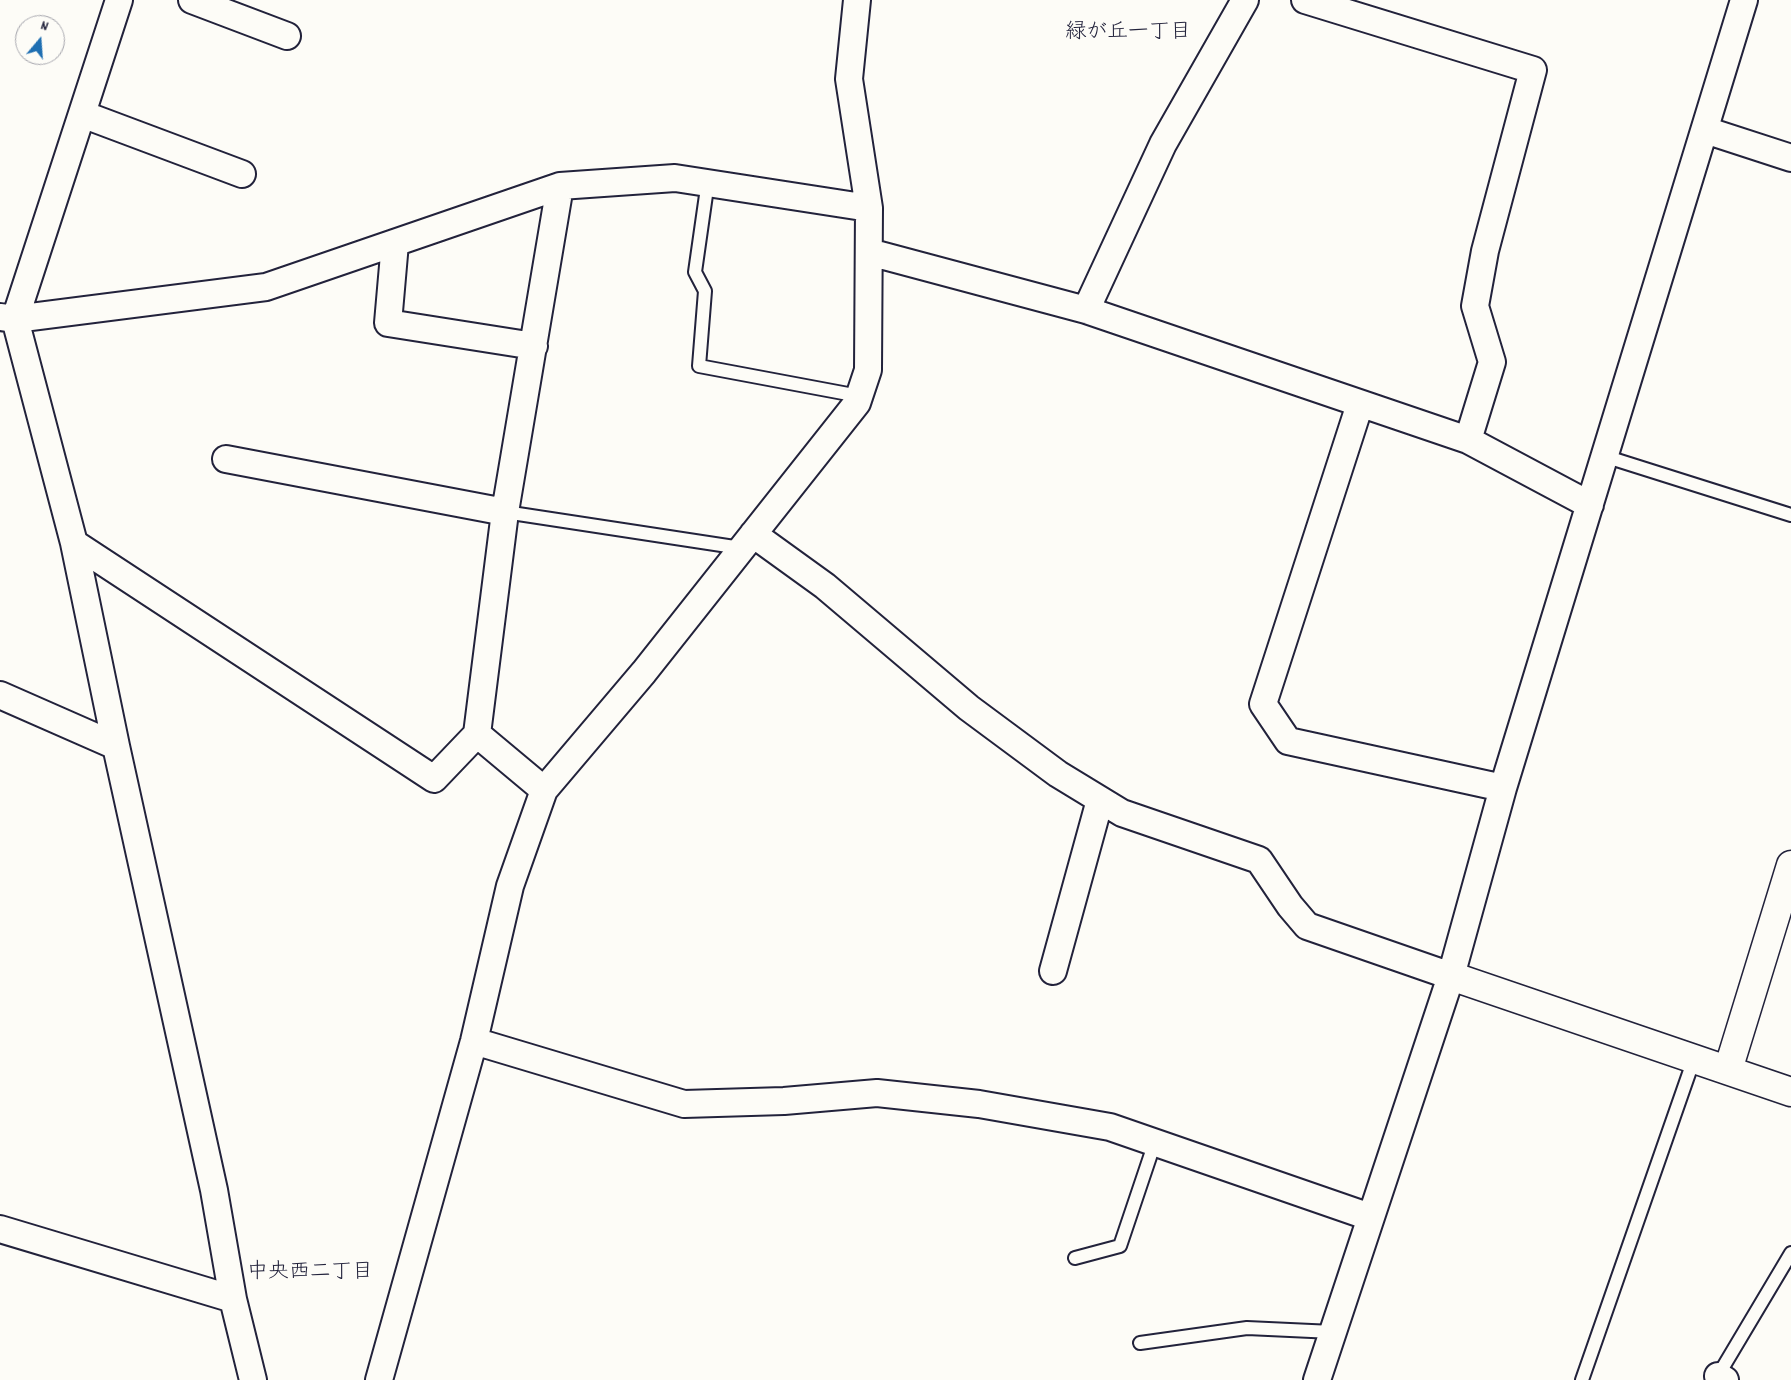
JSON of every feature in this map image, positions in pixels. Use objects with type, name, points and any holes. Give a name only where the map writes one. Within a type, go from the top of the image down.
[{"type":"street","points":[[119,0],[82,114],[8,318],[74,543],[116,746],[214,1190],[233,1298],[253,1380]]},
{"type":"street","points":[[192,0],[288,36]]},
{"type":"street","points":[[379,1380],[474,1041],[510,886],[544,790],[644,672],[857,404],[868,370],[869,208],[849,79],[857,0]]},
{"type":"street","points":[[1086,310],[1163,144],[1245,0]]},
{"type":"street","points":[[1305,0],[1533,70],[1485,251],[1475,306],[1492,362],[1468,440]]},
{"type":"street","points":[[1317,1380],[1451,976],[1503,788],[1744,0]]},
{"type":"street","points":[[82,114],[242,174]]},
{"type":"street","points":[[1705,130],[1791,158]]},
{"type":"street","points":[[8,318],[266,287],[560,186],[675,178],[708,181],[869,208]]},
{"type":"street","points":[[74,543],[434,779],[477,734],[505,512],[560,186]]},
{"type":"street","points":[[395,243],[388,323],[534,346]]},
{"type":"street","points":[[869,252],[1086,310],[1468,440],[1590,505]]},
{"type":"street","points":[[1360,404],[1263,704],[1288,741],[1503,788]]},
{"type":"street","points":[[226,458],[505,512]]},
{"type":"street","points":[[747,541],[825,586],[969,708],[1058,774],[1122,813],[1259,860],[1290,906],[1307,926],[1791,1092]]},
{"type":"street","points":[[0,695],[116,746]]},
{"type":"street","points":[[477,734],[544,790]]},
{"type":"street","points":[[1053,971],[1100,800]]},
{"type":"street","points":[[1728,1070],[1791,865]]},
{"type":"street","points":[[474,1041],[684,1104],[784,1101],[877,1093],[978,1104],[1110,1127],[1370,1217]]},
{"type":"street","points":[[0,1229],[233,1298]]},
{"type":"lane","points":[[708,181],[695,272],[705,291],[699,366],[859,396]]},
{"type":"lane","points":[[1604,456],[1791,515]]},
{"type":"lane","points":[[505,512],[747,541]]},
{"type":"lane","points":[[1582,1380],[1694,1059]]},
{"type":"lane","points":[[1075,1258],[1120,1246],[1155,1142]]},
{"type":"lane","points":[[1719,1379],[1791,1253]]},
{"type":"lane","points":[[1140,1343],[1247,1328],[1332,1332]]},
{"type":"district","name":"緑が丘一丁目","points":[[1128,34]]},
{"type":"district","name":"中央西二丁目","points":[[310,1274]]}]
